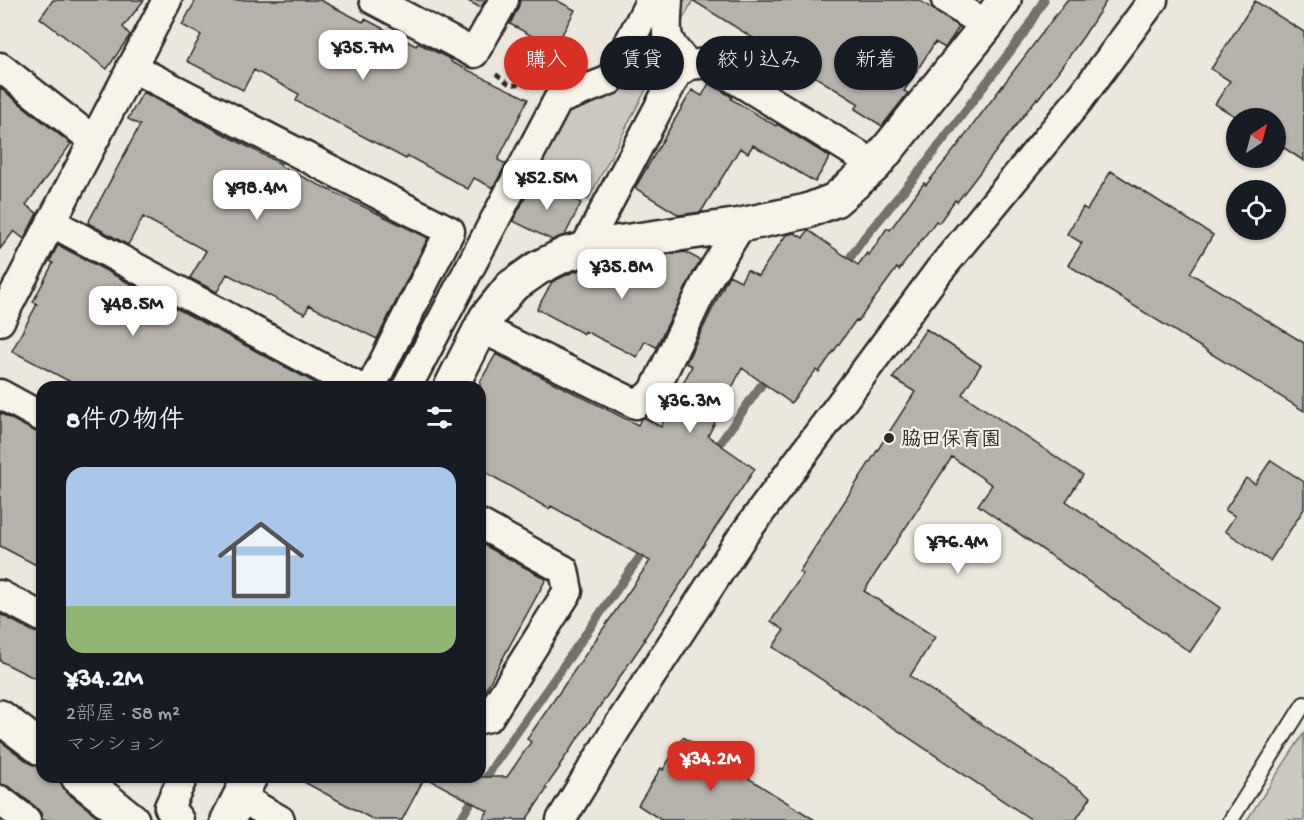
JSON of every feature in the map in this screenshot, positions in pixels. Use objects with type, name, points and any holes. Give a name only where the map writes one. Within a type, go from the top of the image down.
[{"type":"street","points":[[0,321],[7,290],[51,222],[166,0]]},
{"type":"street","points":[[374,0],[474,53],[504,0]]},
{"type":"street","points":[[410,381],[558,100],[610,80],[651,0]]},
{"type":"street","points":[[668,0],[665,31],[674,51],[689,64]]},
{"type":"street","points":[[454,381],[486,318],[511,287],[538,268],[566,254],[602,245],[741,225],[807,211],[835,200],[875,165],[996,12],[946,0]]},
{"type":"street","points":[[561,820],[617,728],[742,537],[938,272],[1079,100],[1154,0]]},
{"type":"street","points":[[584,249],[677,73],[689,64],[709,63],[875,165]]},
{"type":"street","points":[[0,67],[93,140]]},
{"type":"street","points":[[131,67],[450,231],[374,381]]},
{"type":"street","points":[[51,222],[347,381]]},
{"type":"street","points":[[481,328],[636,404],[653,393],[707,280],[741,225]]},
{"type":"street","points":[[0,394],[36,414]]},
{"type":"street","points":[[486,527],[564,570],[568,591],[489,717],[486,718]]},
{"type":"street","points":[[0,595],[36,614]]},
{"type":"street","points":[[0,717],[36,744]]},
{"type":"street","points":[[86,783],[132,820]]},
{"type":"street","points":[[179,820],[168,807],[180,783]]},
{"type":"street","points":[[239,798],[280,820]]},
{"type":"street","points":[[0,800],[26,820]]},
{"type":"lane","points":[[1231,820],[1304,704]]},
{"type":"path","points":[[474,53],[510,85],[524,84],[537,91],[555,108]]},
{"type":"shaded area","points":[[659,0],[693,0],[674,36],[640,36]]},
{"type":"shaded area","points":[[602,90],[646,90],[588,200],[531,171],[563,107]]},
{"type":"shaded area","points":[[1304,733],[1304,820],[1247,820]]},
{"type":"building","points":[[53,0],[144,0],[123,27],[130,35],[107,69],[40,18]]},
{"type":"building","points":[[196,0],[320,0],[363,22],[365,19],[416,46],[418,43],[504,87],[504,90],[509,90],[528,99],[498,160],[506,164],[493,188],[474,178],[468,189],[408,156],[406,159],[296,101],[299,94],[254,70],[243,90],[187,61],[201,35],[182,25]]},
{"type":"building","points":[[466,0],[485,0],[481,8]]},
{"type":"building","points":[[520,0],[556,0],[575,10],[561,36],[532,36],[510,24]]},
{"type":"building","points":[[692,0],[919,0],[959,27],[945,48],[935,42],[918,69],[918,36],[834,36],[834,88],[822,81],[822,36],[750,36]]},
{"type":"building","points":[[1067,0],[1107,0],[1038,99],[957,202],[955,200],[939,223],[936,221],[899,270],[897,268],[819,372],[816,370],[791,403],[742,368],[708,436],[755,469],[701,549],[645,640],[559,766],[526,820],[482,820],[488,811],[436,783],[486,783],[486,777],[507,777],[531,742],[527,739],[650,561],[551,506],[549,509],[486,472],[486,381],[481,381],[496,354],[638,425],[641,419],[645,418],[661,427],[692,366],[686,363],[729,275],[741,281],[747,270],[758,276],[786,235],[795,233],[803,238],[808,230],[858,265],[867,253],[869,255],[887,228],[890,230],[924,183],[926,185],[958,145]]},
{"type":"building","points":[[1255,1],[1304,32],[1304,161],[1286,149],[1286,108],[1226,108],[1226,111],[1215,104],[1230,81],[1211,69]]},
{"type":"building","points":[[0,88],[71,144],[26,205],[37,213],[24,239],[14,231],[0,249]]},
{"type":"building","points":[[692,90],[702,96],[705,90],[720,90],[732,97],[731,99],[830,157],[815,182],[753,145],[748,153],[740,148],[701,212],[679,215],[635,188]]},
{"type":"building","points":[[837,90],[905,90],[908,93],[882,126],[855,109],[859,104]]},
{"type":"building","points":[[143,92],[281,164],[280,166],[428,238],[377,339],[309,305],[305,314],[227,274],[217,292],[190,278],[206,251],[143,217],[128,245],[88,223],[140,125],[128,119]]},
{"type":"building","points":[[1111,171],[1213,235],[1190,273],[1304,343],[1304,411],[1068,265],[1082,243],[1067,234],[1083,207],[1087,210]]},
{"type":"building","points":[[535,179],[581,203],[565,235],[552,240],[513,221]]},
{"type":"building","points":[[58,245],[312,381],[69,381],[12,351],[37,304],[33,302],[53,263],[50,261]]},
{"type":"building","points":[[685,252],[700,260],[656,347],[645,341],[637,357],[585,331],[584,334],[537,309],[552,282],[573,272],[595,266],[622,280],[633,260],[647,258],[654,261],[657,256]]},
{"type":"building","points":[[926,329],[981,365],[962,394],[1083,475],[1066,501],[1220,608],[1190,652],[978,505],[992,485],[952,457],[864,591],[935,637],[910,676],[1091,797],[1076,820],[1032,820],[773,647],[784,630],[771,621],[803,574],[799,572],[915,392],[893,378]]},
{"type":"building","points":[[0,413],[36,432],[36,565],[0,546]]},
{"type":"building","points":[[1271,460],[1304,482],[1304,509],[1270,561],[1225,531],[1235,516],[1225,510],[1246,478],[1255,484]]},
{"type":"building","points":[[486,546],[546,579],[486,689]]},
{"type":"building","points":[[0,614],[36,632],[36,679],[0,661]]},
{"type":"building","points":[[683,737],[815,820],[661,820],[638,805]]},
{"type":"building","points":[[0,741],[36,765],[36,783],[61,783],[66,792],[102,820],[42,820],[41,813],[36,807],[10,787],[0,784]]},
{"type":"building","points":[[306,783],[422,783],[402,820],[374,820]]},
{"type":"waterway","points":[[842,269],[1024,33],[1044,0]]},
{"type":"waterway","points":[[713,453],[769,374]]},
{"type":"waterway","points":[[486,778],[646,548]]},
{"type":"waterway","points":[[460,820],[483,783]]},
{"type":"place","name":"脇田保育園","points":[[889,438]]}]
